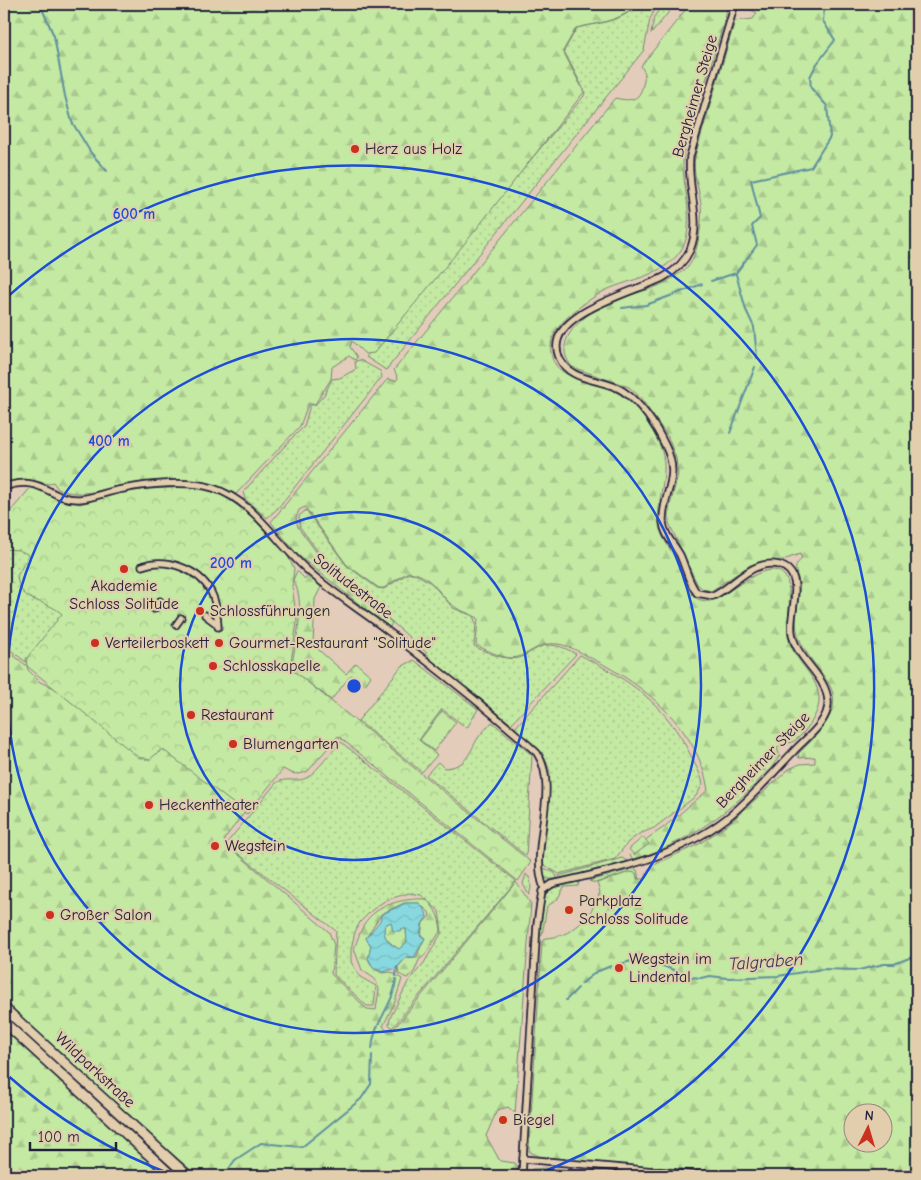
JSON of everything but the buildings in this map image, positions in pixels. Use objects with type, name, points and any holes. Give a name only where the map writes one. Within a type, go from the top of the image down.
[{"type":"highway","name":"Wildparkstraße","points":[[4,1008],[188,1176]]},
{"type":"highway","name":"Wildparkstraße","points":[[4,1022],[172,1176]]},
{"type":"highway","points":[[155,1146],[170,1155],[195,1176]]},
{"type":"street","name":"Bergheimer Steige","points":[[544,888],[552,884],[640,863],[685,843],[715,826],[740,806],[786,759],[820,723],[827,709],[824,688],[802,659],[794,642],[791,624],[795,585],[790,573],[780,565],[765,565],[747,573],[713,596],[696,593],[679,555],[666,535],[663,524],[672,472],[669,454],[662,438],[642,410],[624,392],[572,373],[562,363],[557,349],[558,338],[577,318],[611,297],[662,278],[673,271],[690,250],[695,221],[688,168],[690,156],[735,4]]},
{"type":"street","name":"Solitudestraße","points":[[4,487],[16,483],[30,482],[63,497],[80,499],[123,488],[199,485],[212,487],[234,498],[270,528],[306,569],[388,631],[538,752],[543,760],[546,779],[540,871],[544,888]]},
{"type":"street","points":[[142,566],[161,563],[184,572],[205,588],[215,602],[217,626],[205,615]]},
{"type":"street","points":[[154,609],[160,601]]},
{"type":"street","points":[[176,625],[181,618]]},
{"type":"street","points":[[522,1176],[539,899],[544,888]]},
{"type":"street","points":[[523,1159],[710,1176]]},
{"type":"green space","points":[[4,4],[636,4],[631,10],[617,18],[576,28],[563,51],[584,92],[474,232],[374,353],[365,354],[352,341],[350,347],[357,357],[355,360],[349,356],[332,367],[331,379],[315,404],[308,404],[300,426],[236,494],[211,484],[184,480],[143,482],[85,493],[67,492],[58,489],[53,482],[49,484],[25,479],[4,484]]},
{"type":"green space","points":[[637,4],[658,4],[650,19],[644,50],[386,370],[366,357],[584,96],[585,92],[564,51],[577,28],[618,18],[632,10]]},
{"type":"green space","points":[[663,4],[675,4],[651,34],[654,17]]},
{"type":"green space","points":[[690,4],[728,4],[685,146],[683,171],[688,208],[688,232],[685,243],[672,261],[664,267],[606,290],[572,313],[554,335],[551,344],[552,357],[557,366],[565,373],[625,397],[643,416],[653,431],[660,446],[664,466],[659,504],[660,529],[686,584],[695,597],[710,601],[753,576],[770,570],[778,571],[784,575],[789,590],[788,635],[795,654],[816,684],[819,703],[813,719],[806,729],[794,741],[777,748],[780,756],[765,774],[732,805],[696,832],[676,843],[633,860],[630,856],[648,838],[663,828],[708,790],[703,768],[694,747],[667,711],[632,682],[568,646],[558,644],[544,645],[524,655],[508,658],[476,645],[478,618],[452,605],[433,584],[416,573],[408,572],[384,588],[379,588],[347,565],[305,507],[299,510],[296,518],[298,527],[326,565],[392,623],[389,628],[298,555],[271,522],[385,382],[388,379],[396,381],[398,378],[394,370],[615,98],[629,100],[638,96],[641,92],[645,73],[641,66]]},
{"type":"green space","points":[[745,4],[917,4],[917,1176],[791,1176],[788,1173],[781,1176],[734,1176],[559,1159],[539,1156],[530,1152],[529,1148],[542,942],[545,938],[554,937],[572,930],[586,918],[600,892],[597,883],[630,872],[636,873],[637,879],[645,879],[648,870],[654,865],[699,844],[726,826],[789,769],[800,764],[815,763],[815,757],[799,758],[798,754],[825,724],[833,705],[830,686],[809,656],[798,635],[796,623],[799,582],[796,565],[802,559],[800,554],[783,560],[766,561],[750,565],[711,591],[703,589],[697,584],[669,523],[669,510],[678,474],[676,458],[668,437],[640,397],[629,387],[572,367],[566,356],[565,345],[569,334],[587,316],[619,298],[661,285],[686,269],[692,262],[699,237],[701,219],[701,204],[694,169],[695,156],[735,21],[753,19],[757,13],[746,7]]},
{"type":"green space","points":[[360,360],[380,371],[382,377],[278,508],[267,518],[245,499],[243,492],[304,427],[310,405],[315,405],[324,395],[332,379],[340,378],[356,369],[355,361]]},
{"type":"green space","points":[[32,486],[61,499],[80,504],[113,494],[149,489],[191,487],[210,489],[229,499],[267,529],[286,553],[294,568],[292,586],[297,622],[290,668],[531,862],[518,881],[338,736],[308,771],[295,774],[283,769],[247,814],[162,749],[149,760],[138,757],[27,666],[26,659],[62,614],[48,605],[28,597],[19,585],[17,576],[29,555],[19,550],[4,549],[4,519]]},
{"type":"green space","points":[[306,510],[346,565],[377,588],[384,589],[407,574],[414,573],[431,583],[453,608],[473,616],[476,624],[474,646],[502,657],[514,659],[546,645],[562,647],[576,654],[511,724],[429,659],[428,654],[327,564],[300,527],[299,516]]},
{"type":"green space","points":[[4,521],[100,566],[26,662],[4,645]]},
{"type":"green space","points":[[297,571],[305,579],[309,576],[321,587],[315,599],[313,645],[346,674],[356,663],[371,676],[365,685],[351,675],[331,700],[291,669],[300,611],[297,589],[293,580]]},
{"type":"green space","points":[[4,648],[27,666],[28,670],[40,682],[54,688],[115,737],[158,754],[162,748],[245,812],[224,839],[226,844],[329,932],[334,945],[331,974],[367,1009],[376,1010],[379,989],[375,979],[362,970],[354,949],[364,924],[369,917],[384,907],[400,901],[426,899],[437,913],[441,930],[425,955],[419,960],[414,972],[407,978],[399,974],[398,967],[406,958],[416,957],[425,938],[421,935],[423,923],[430,916],[429,912],[418,903],[404,903],[381,914],[366,938],[371,946],[368,959],[373,968],[382,973],[391,972],[402,979],[394,1004],[383,1026],[387,1031],[392,1031],[516,882],[531,904],[515,1113],[508,1107],[497,1110],[486,1136],[500,1161],[515,1163],[517,1166],[516,1176],[198,1176],[124,1113],[4,1003]]},
{"type":"green space","points":[[580,655],[631,684],[658,708],[681,738],[698,770],[703,784],[696,796],[654,828],[639,834],[628,842],[615,859],[559,874],[543,864],[550,773],[548,766],[541,753],[514,729]]},
{"type":"green space","points":[[414,660],[478,709],[467,728],[442,709],[419,740],[437,755],[422,772],[358,721],[401,667]]},
{"type":"green space","points":[[442,711],[456,722],[434,751],[420,740]]},
{"type":"green space","points":[[492,722],[532,755],[526,856],[426,775],[438,762],[444,768],[458,765],[462,762]]},
{"type":"green space","points":[[341,742],[516,881],[392,1028],[389,1024],[390,1018],[408,982],[424,963],[442,932],[439,911],[421,895],[409,893],[386,900],[360,922],[355,932],[351,949],[351,962],[360,977],[376,986],[374,1006],[367,1006],[334,975],[336,931],[226,844],[276,783],[283,780],[300,780],[308,777]]},
{"type":"green space","points":[[643,837],[649,844],[634,855],[629,849]]},
{"type":"green space","points":[[622,858],[631,863],[561,879],[559,876]]},
{"type":"green space","points":[[543,868],[554,872],[558,879],[547,879],[543,875]]},
{"type":"green space","points":[[633,869],[637,870],[639,879],[630,872],[595,883],[589,881]]},
{"type":"green space","points":[[526,874],[530,878],[531,888],[529,895],[523,884]]},
{"type":"green space","points":[[579,882],[578,886],[564,887],[557,900],[547,906],[542,935],[540,936],[544,897],[555,887]]},
{"type":"green space","points":[[391,922],[397,929],[406,929],[407,942],[399,949],[390,942],[384,933],[385,925]]},
{"type":"green space","points":[[4,1027],[153,1164],[164,1176],[4,1176]]},
{"type":"green space","points":[[546,1168],[652,1176],[531,1176],[532,1169]]},
{"type":"water","points":[[405,903],[419,903],[426,912],[427,917],[422,924],[420,936],[425,938],[414,957],[406,957],[397,968],[383,972],[373,967],[368,958],[371,946],[366,938],[380,921],[381,915]],"holes":[[[391,922],[393,931],[400,931],[401,928],[406,929],[407,942],[399,949],[385,937],[385,925]]]},
{"type":"waterway","points":[[40,4],[54,36],[65,96],[72,122],[91,153],[107,171]]},
{"type":"waterway","points":[[711,281],[736,273],[757,245],[752,226],[760,218],[751,180],[811,167],[830,137],[827,106],[811,88],[810,77],[816,65],[835,40],[823,21],[824,11],[833,4]]},
{"type":"waterway","points":[[736,274],[746,310],[754,327],[757,358]]},
{"type":"waterway","points":[[622,308],[646,305],[702,284]]},
{"type":"waterway","points":[[730,433],[755,367]]},
{"type":"waterway","name":"Talgraben","points":[[617,965],[631,961],[653,962],[691,977],[701,978],[710,976],[727,978],[778,976],[822,969],[859,970],[884,964],[894,964],[917,955]]},
{"type":"waterway","name":"Talgraben","points":[[581,984],[596,972],[611,966]]},
{"type":"waterway","points":[[396,976],[397,967]]},
{"type":"waterway","points":[[372,1049],[376,1030],[392,998],[396,979]]},
{"type":"waterway","name":"Talgraben","points":[[566,1000],[578,988]]},
{"type":"waterway","points":[[224,1176],[235,1160],[261,1143],[302,1147],[361,1099],[371,1084],[372,1055]]},
{"type":"place","name":"Herz aus Holz","points":[[355,149]]},
{"type":"place","name":"Akademie Schloss Solitude","points":[[124,569]]},
{"type":"place","name":"Schlossführungen","points":[[200,611]]},
{"type":"place","name":"Verteilerboskett","points":[[95,643]]},
{"type":"place","name":"Gourmet-Restaurant \"Solitude\"","points":[[219,643]]},
{"type":"place","name":"Schlosskapelle","points":[[213,666]]},
{"type":"place","name":"Restaurant","points":[[191,715]]},
{"type":"place","name":"Blumengarten","points":[[233,744]]},
{"type":"place","name":"Heckentheater","points":[[149,805]]},
{"type":"place","name":"Wegstein","points":[[215,846]]},
{"type":"place","name":"Parkplatz Schloss Solitude","points":[[569,910]]},
{"type":"place","name":"Großer Salon","points":[[50,915]]},
{"type":"place","name":"Wegstein im Lindental","points":[[619,968]]},
{"type":"place","name":"Biegel","points":[[503,1120]]}]
